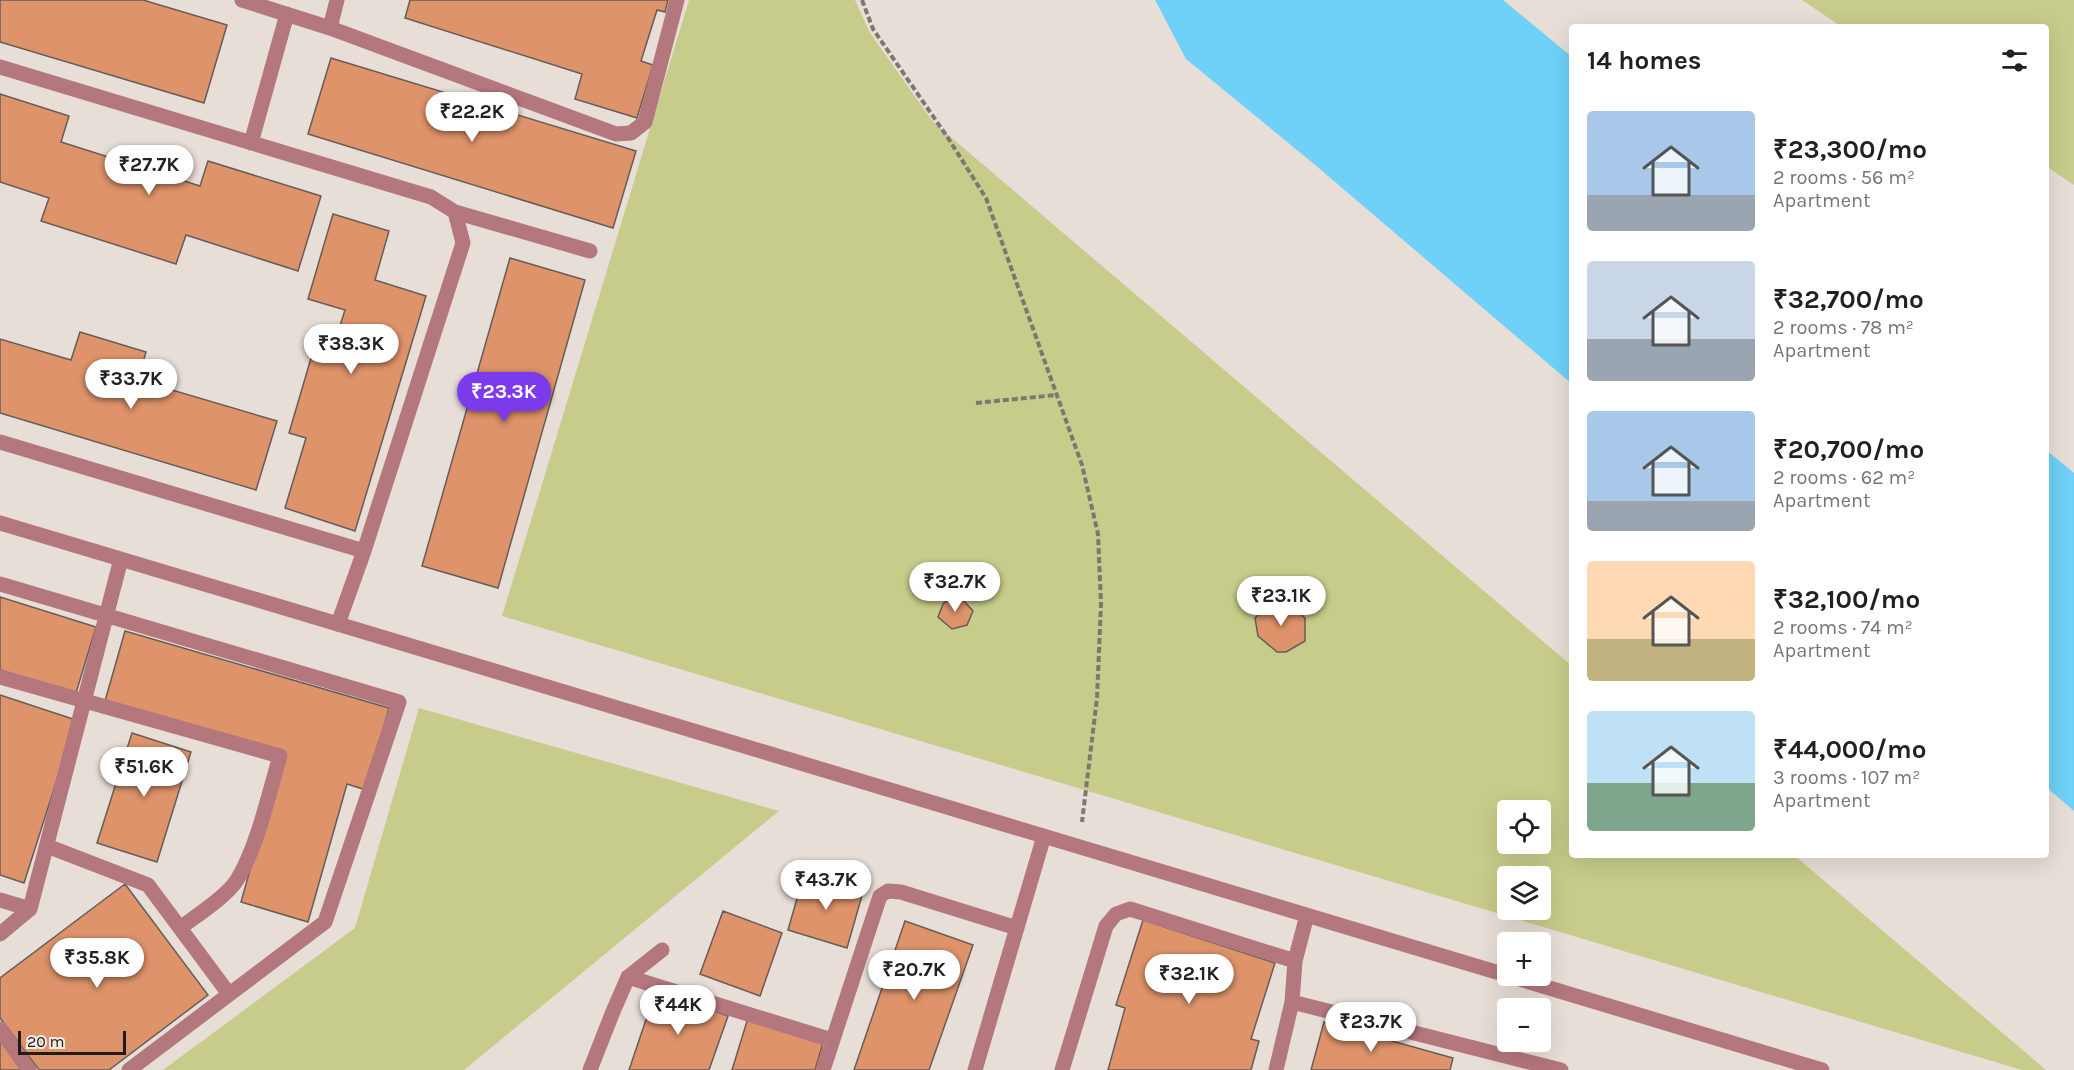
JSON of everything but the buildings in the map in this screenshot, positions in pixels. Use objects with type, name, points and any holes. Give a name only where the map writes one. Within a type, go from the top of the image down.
[{"type":"street","points":[[242,0],[330,28],[616,134],[631,133],[645,122],[677,0]]},
{"type":"street","points":[[330,28],[337,0]]},
{"type":"street","points":[[251,142],[287,14]]},
{"type":"street","points":[[0,67],[431,196],[455,212],[590,251]]},
{"type":"street","points":[[338,624],[463,243],[455,212]]},
{"type":"street","points":[[0,442],[364,550]]},
{"type":"street","points":[[0,523],[1822,1070]]},
{"type":"street","points":[[0,934],[30,909],[121,559]]},
{"type":"street","points":[[0,584],[399,702],[325,922],[129,1070]]},
{"type":"street","points":[[0,677],[280,756],[254,841],[237,881],[180,928]]},
{"type":"street","points":[[975,1070],[1044,836]]},
{"type":"street","points":[[47,846],[148,885],[229,994]]},
{"type":"street","points":[[823,1070],[880,896],[888,891],[901,892],[1017,928]]},
{"type":"street","points":[[0,900],[30,909]]},
{"type":"street","points":[[1062,1070],[1106,926],[1116,914],[1130,909],[1295,961]]},
{"type":"street","points":[[1276,1070],[1292,1002],[1295,961],[1307,915]]},
{"type":"street","points":[[590,1070],[628,977],[662,950]]},
{"type":"street","points":[[628,977],[832,1040]]},
{"type":"street","points":[[1292,1002],[1561,1070]]},
{"type":"street","points":[[0,1029],[29,1070]]},
{"type":"path","points":[[862,0],[873,29],[986,198],[1082,465],[1098,534],[1101,604],[1097,698],[1080,847]]},
{"type":"path","points":[[976,403],[1056,395]]},
{"type":"green space","points":[[689,0],[855,0],[870,33],[933,122],[1569,663],[1569,858],[1798,858],[2046,1070],[2022,1070],[1520,920],[1551,920],[1551,866],[1497,866],[1497,913],[502,616]]},
{"type":"green space","points":[[1802,0],[2074,0],[2074,185],[2049,168],[2049,24],[1838,24]]},
{"type":"green space","points":[[419,708],[779,811],[464,1070],[163,1070],[355,928]]},
{"type":"water","points":[[1155,0],[1503,0],[1569,55],[1569,381],[1314,164],[1186,59]]},
{"type":"water","points":[[2049,452],[2074,473],[2074,811],[2049,790]]}]
